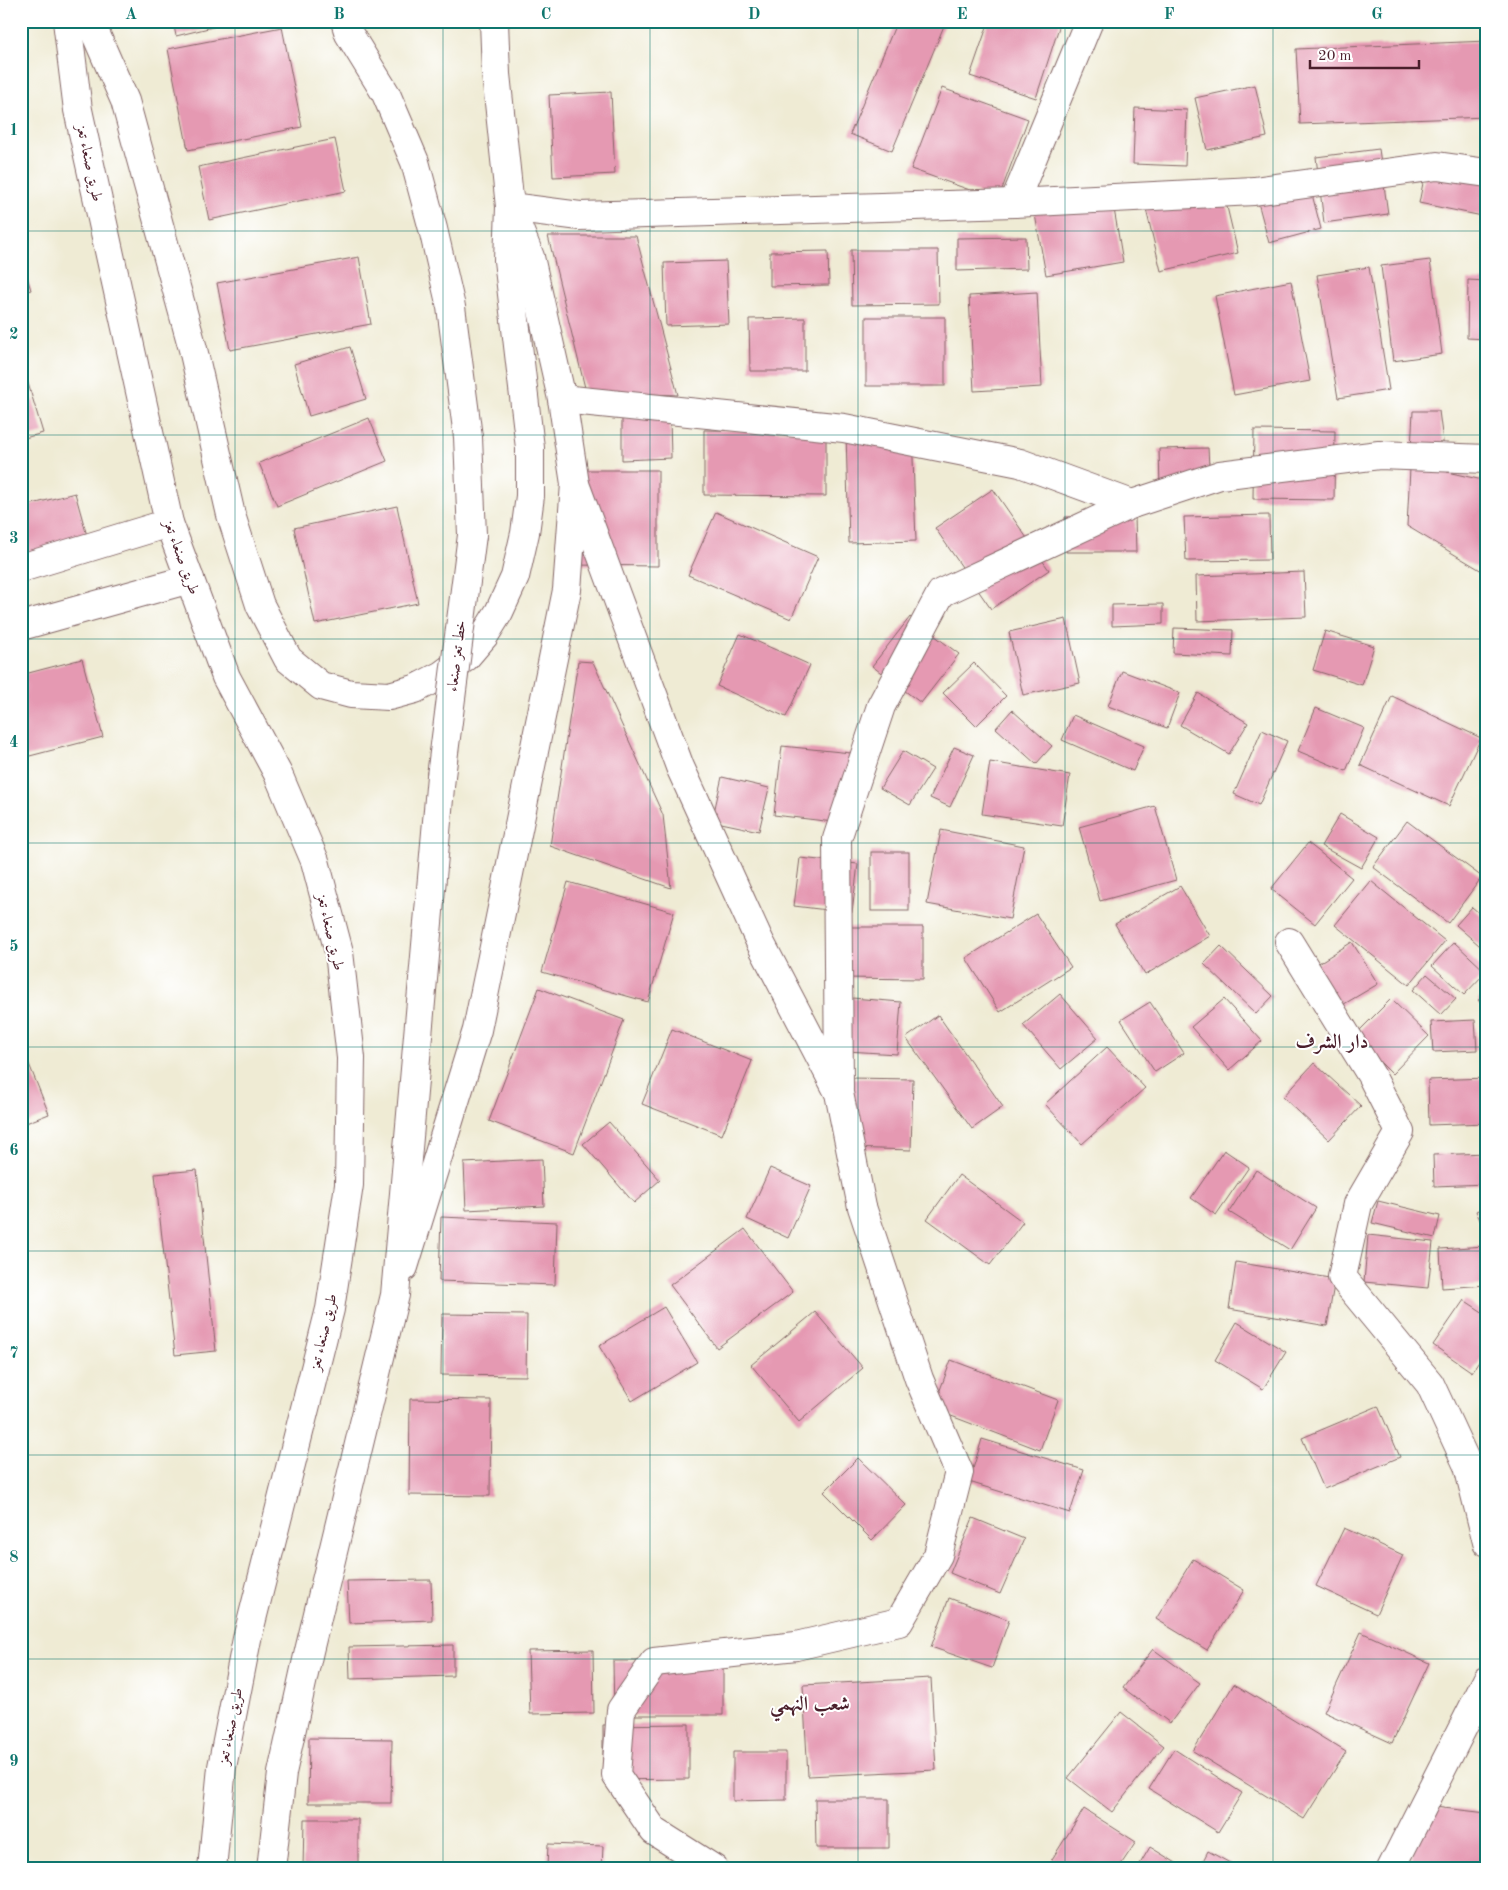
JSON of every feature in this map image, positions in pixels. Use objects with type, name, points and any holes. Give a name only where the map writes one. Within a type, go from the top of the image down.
[{"type":"main road","name":"طريق صنعاء تعز","points":[[67,21],[78,110],[169,522],[226,677],[278,774],[315,861],[339,952],[351,1058],[349,1185],[330,1309],[247,1639],[222,1767],[212,1869]]},
{"type":"main road","points":[[90,21],[126,101],[193,349],[231,515],[260,605],[288,659],[321,686],[351,694],[389,696],[415,689],[442,675],[466,657],[484,636],[499,612],[515,577],[525,533],[530,496],[530,448],[508,260],[510,207],[496,74],[494,21]]},
{"type":"main road","name":"خط تعز صنعاء","points":[[345,21],[349,34],[386,94],[415,162],[433,229],[451,307],[468,437],[472,535],[441,776],[395,1295]]},
{"type":"main road","points":[[1014,203],[1089,21]]},
{"type":"main road","points":[[510,207],[580,216],[1014,203],[1254,192],[1437,166],[1487,173]]},
{"type":"main road","points":[[510,207],[530,257],[562,399],[575,484],[680,766],[760,942],[839,1093]]},
{"type":"main road","points":[[562,399],[844,428],[1020,462],[1132,504]]},
{"type":"main road","points":[[714,1869],[654,1831],[616,1775],[621,1710],[654,1662],[796,1646],[899,1622],[938,1555],[960,1472],[919,1379],[862,1207],[839,1093],[837,838],[881,706],[941,593],[1132,504],[1220,475],[1379,455],[1487,459]]},
{"type":"main road","points":[[271,1869],[282,1773],[309,1651],[395,1295],[478,1030],[567,590],[575,484]]},
{"type":"main road","points":[[21,568],[169,522]]},
{"type":"main road","points":[[21,626],[190,579]]},
{"type":"main road","points":[[1289,942],[1371,1075],[1400,1132],[1358,1204],[1342,1277],[1430,1384],[1468,1466],[1487,1542]]},
{"type":"main road","points":[[1391,1869],[1487,1680]]},
{"type":"building","points":[[173,21],[233,21],[233,22],[176,36]]},
{"type":"building","points":[[897,21],[946,21],[892,151],[850,134]]},
{"type":"building","points":[[989,21],[1061,21],[1036,98],[970,76]]},
{"type":"building","points":[[282,27],[302,127],[188,150],[168,49]]},
{"type":"building","points":[[1487,41],[1487,117],[1300,124],[1296,49]]},
{"type":"building","points":[[1255,85],[1267,137],[1207,150],[1195,98]]},
{"type":"building","points":[[942,88],[1028,119],[998,200],[911,169]]},
{"type":"building","points":[[611,92],[615,174],[553,177],[549,95]]},
{"type":"building","points":[[1135,108],[1187,110],[1185,166],[1133,164]]},
{"type":"building","points":[[335,139],[346,191],[209,220],[198,167]]},
{"type":"building","points":[[1379,149],[1388,214],[1324,223],[1316,157]]},
{"type":"building","points":[[1429,153],[1487,164],[1487,217],[1419,203]]},
{"type":"building","points":[[1306,171],[1321,229],[1269,243],[1253,184]]},
{"type":"building","points":[[1222,186],[1238,253],[1161,271],[1145,205]]},
{"type":"building","points":[[1112,197],[1123,262],[1046,275],[1034,209]]},
{"type":"building","points":[[548,236],[636,236],[678,395],[586,392]]},
{"type":"building","points":[[1026,237],[1027,269],[957,271],[957,238]]},
{"type":"building","points":[[851,250],[938,250],[939,304],[852,305]]},
{"type":"building","points":[[828,251],[829,285],[770,286],[770,252]]},
{"type":"building","points":[[359,257],[371,324],[230,350],[217,283]]},
{"type":"building","points":[[21,258],[31,290],[21,293]]},
{"type":"building","points":[[1430,260],[1442,354],[1393,361],[1381,266]]},
{"type":"building","points":[[726,261],[729,324],[666,326],[664,263]]},
{"type":"building","points":[[1369,267],[1389,390],[1338,398],[1317,275]]},
{"type":"building","points":[[1468,280],[1487,281],[1487,339],[1467,338]]},
{"type":"building","points":[[1291,281],[1310,381],[1234,395],[1215,296]]},
{"type":"building","points":[[1037,292],[1042,387],[974,391],[969,296]]},
{"type":"building","points":[[866,317],[945,317],[945,386],[866,386]]},
{"type":"building","points":[[805,318],[805,371],[750,371],[749,319]]},
{"type":"building","points":[[350,347],[366,399],[309,416],[294,364]]},
{"type":"building","points":[[21,360],[43,433],[21,439]]},
{"type":"building","points":[[1413,411],[1439,411],[1447,472],[1487,481],[1487,574],[1407,526]]},
{"type":"building","points":[[670,417],[671,458],[622,460],[622,418]]},
{"type":"building","points":[[369,418],[387,461],[277,506],[259,463]]},
{"type":"building","points":[[704,430],[826,431],[826,496],[704,495]]},
{"type":"building","points":[[1254,430],[1335,431],[1334,500],[1253,499]]},
{"type":"building","points":[[912,431],[916,541],[849,543],[846,433]]},
{"type":"building","points":[[1208,448],[1210,487],[1160,488],[1159,449]]},
{"type":"building","points":[[574,470],[658,470],[658,566],[574,565]]},
{"type":"building","points":[[993,489],[1049,570],[991,609],[935,528]]},
{"type":"building","points":[[75,493],[89,543],[21,562],[21,507]]},
{"type":"building","points":[[397,506],[418,603],[315,624],[294,528]]},
{"type":"building","points":[[716,512],[818,557],[791,619],[688,575]]},
{"type":"building","points":[[1269,515],[1270,560],[1186,561],[1184,517]]},
{"type":"building","points":[[1065,517],[1135,517],[1136,552],[1066,552]]},
{"type":"building","points":[[1304,572],[1306,617],[1197,621],[1196,576]]},
{"type":"building","points":[[1163,604],[1163,624],[1112,626],[1112,605]]},
{"type":"building","points":[[910,617],[959,654],[921,703],[872,666]]},
{"type":"building","points":[[1066,619],[1080,683],[1023,695],[1009,632]]},
{"type":"building","points":[[1174,628],[1233,630],[1232,656],[1173,653]]},
{"type":"building","points":[[1325,631],[1374,646],[1362,685],[1313,670]]},
{"type":"building","points":[[740,634],[810,665],[786,717],[717,686]]},
{"type":"building","points":[[82,659],[103,737],[22,758],[21,675]]},
{"type":"building","points":[[578,661],[593,662],[663,815],[671,888],[550,846]]},
{"type":"building","points":[[974,663],[1006,696],[976,726],[943,693]]},
{"type":"building","points":[[1122,671],[1180,693],[1167,728],[1108,706]]},
{"type":"building","points":[[1198,693],[1248,723],[1229,754],[1180,725]]},
{"type":"building","points":[[1392,696],[1481,738],[1449,806],[1360,765]]},
{"type":"building","points":[[1316,708],[1364,728],[1346,771],[1298,751]]},
{"type":"building","points":[[1012,710],[1052,746],[1036,764],[996,728]]},
{"type":"building","points":[[1073,715],[1144,746],[1133,771],[1062,740]]},
{"type":"building","points":[[1262,730],[1287,741],[1259,805],[1234,794]]},
{"type":"building","points":[[782,746],[851,753],[842,823],[774,815]]},
{"type":"building","points":[[954,747],[974,755],[950,807],[930,798]]},
{"type":"building","points":[[903,751],[933,769],[910,805],[880,788]]},
{"type":"building","points":[[990,762],[1070,775],[1062,826],[982,814]]},
{"type":"building","points":[[722,777],[769,788],[759,831],[712,821]]},
{"type":"building","points":[[1155,806],[1176,880],[1100,901],[1079,827]]},
{"type":"building","points":[[1340,814],[1379,837],[1361,868],[1321,846]]},
{"type":"building","points":[[1407,821],[1482,877],[1448,923],[1373,867]]},
{"type":"building","points":[[941,830],[1024,846],[1010,919],[927,904]]},
{"type":"building","points":[[1308,843],[1352,878],[1315,924],[1271,889]]},
{"type":"building","points":[[871,852],[909,852],[909,911],[871,911]]},
{"type":"building","points":[[800,858],[858,864],[852,913],[794,906]]},
{"type":"building","points":[[1371,881],[1445,941],[1409,985],[1335,925]]},
{"type":"building","points":[[568,882],[674,912],[648,1002],[542,972]]},
{"type":"building","points":[[1180,886],[1210,936],[1145,975],[1115,924]]},
{"type":"building","points":[[1472,907],[1487,920],[1487,952],[1456,925]]},
{"type":"building","points":[[1036,914],[1071,967],[1000,1012],[966,958]]},
{"type":"building","points":[[845,927],[923,927],[923,979],[844,978]]},
{"type":"building","points":[[1352,942],[1378,984],[1339,1007],[1314,966]]},
{"type":"building","points":[[1454,942],[1486,972],[1464,995],[1432,966]]},
{"type":"building","points":[[1221,946],[1273,996],[1256,1014],[1204,964]]},
{"type":"building","points":[[1427,974],[1456,999],[1441,1015],[1413,990]]},
{"type":"building","points":[[539,988],[624,1020],[574,1153],[489,1121]]},
{"type":"building","points":[[1487,993],[1487,1011],[1478,1000]]},
{"type":"building","points":[[1060,994],[1098,1038],[1061,1069],[1023,1025]]},
{"type":"building","points":[[852,998],[901,1002],[897,1054],[847,1051]]},
{"type":"building","points":[[1224,999],[1262,1041],[1229,1070],[1191,1027]]},
{"type":"building","points":[[1391,999],[1429,1036],[1392,1074],[1354,1036]]},
{"type":"building","points":[[1150,1002],[1184,1053],[1155,1072],[1121,1020]]},
{"type":"building","points":[[938,1015],[1003,1107],[972,1129],[906,1038]]},
{"type":"building","points":[[1475,1020],[1477,1050],[1433,1052],[1431,1022]]},
{"type":"building","points":[[672,1029],[752,1061],[722,1135],[642,1104]]},
{"type":"building","points":[[21,1044],[49,1114],[21,1125]]},
{"type":"building","points":[[1107,1047],[1145,1088],[1082,1144],[1045,1104]]},
{"type":"building","points":[[1314,1063],[1361,1106],[1329,1140],[1283,1097]]},
{"type":"building","points":[[850,1078],[913,1079],[911,1150],[848,1148]]},
{"type":"building","points":[[1487,1078],[1487,1123],[1429,1125],[1428,1080]]},
{"type":"building","points":[[609,1122],[660,1180],[634,1203],[583,1144]]},
{"type":"building","points":[[1224,1150],[1249,1167],[1216,1215],[1191,1198]]},
{"type":"building","points":[[1487,1153],[1487,1184],[1434,1186],[1433,1155]]},
{"type":"building","points":[[542,1159],[544,1206],[466,1210],[464,1163]]},
{"type":"building","points":[[770,1168],[811,1186],[788,1238],[747,1219]]},
{"type":"building","points":[[197,1170],[216,1351],[175,1355],[155,1174]]},
{"type":"building","points":[[1256,1170],[1316,1208],[1290,1250],[1229,1212]]},
{"type":"building","points":[[959,1175],[1023,1222],[990,1265],[927,1219]]},
{"type":"building","points":[[1378,1201],[1440,1216],[1435,1238],[1372,1223]]},
{"type":"building","points":[[1487,1206],[1487,1236],[1476,1211]]},
{"type":"building","points":[[441,1217],[557,1222],[555,1285],[439,1281]]},
{"type":"building","points":[[745,1229],[793,1292],[717,1348],[670,1285]]},
{"type":"building","points":[[1368,1235],[1433,1242],[1428,1288],[1364,1282]]},
{"type":"building","points":[[1485,1246],[1487,1285],[1442,1288],[1440,1249]]},
{"type":"building","points":[[1236,1262],[1335,1279],[1327,1326],[1229,1309]]},
{"type":"building","points":[[1464,1300],[1487,1315],[1487,1350],[1472,1372],[1433,1345]]},
{"type":"building","points":[[664,1307],[697,1362],[632,1401],[599,1346]]},
{"type":"building","points":[[815,1312],[863,1368],[799,1422],[751,1365]]},
{"type":"building","points":[[442,1314],[527,1315],[526,1376],[441,1375]]},
{"type":"building","points":[[1237,1322],[1286,1352],[1263,1389],[1215,1360]]},
{"type":"building","points":[[951,1360],[1058,1400],[1040,1450],[933,1409]]},
{"type":"building","points":[[410,1399],[491,1400],[490,1496],[409,1495]]},
{"type":"building","points":[[1378,1406],[1400,1457],[1324,1489],[1302,1438]]},
{"type":"building","points":[[982,1439],[1084,1470],[1070,1513],[969,1482]]},
{"type":"building","points":[[1487,1450],[1487,1496],[1471,1456]]},
{"type":"building","points":[[858,1458],[906,1505],[872,1540],[824,1492]]},
{"type":"building","points":[[973,1518],[1024,1539],[1000,1594],[950,1573]]},
{"type":"building","points":[[1344,1528],[1403,1555],[1376,1614],[1316,1586]]},
{"type":"building","points":[[1193,1559],[1244,1590],[1207,1650],[1156,1619]]},
{"type":"building","points":[[431,1580],[432,1620],[349,1623],[347,1581]]},
{"type":"building","points":[[949,1598],[1009,1620],[992,1668],[931,1647]]},
{"type":"building","points":[[1361,1632],[1429,1663],[1392,1743],[1324,1712]]},
{"type":"building","points":[[453,1645],[453,1676],[350,1679],[349,1647]]},
{"type":"building","points":[[1153,1649],[1200,1683],[1170,1723],[1123,1688]]},
{"type":"building","points":[[593,1650],[594,1713],[530,1714],[528,1651]]},
{"type":"building","points":[[613,1661],[723,1661],[723,1715],[614,1715]]},
{"type":"building","points":[[931,1678],[936,1770],[808,1776],[803,1685]]},
{"type":"building","points":[[1234,1684],[1346,1752],[1304,1819],[1193,1751]]},
{"type":"building","points":[[1121,1712],[1164,1746],[1112,1812],[1068,1778]]},
{"type":"building","points":[[689,1724],[689,1779],[603,1780],[603,1725]]},
{"type":"building","points":[[309,1738],[392,1739],[391,1803],[308,1803]]},
{"type":"building","points":[[1174,1749],[1242,1793],[1218,1832],[1149,1789]]},
{"type":"building","points":[[733,1752],[786,1752],[786,1800],[733,1801]]},
{"type":"building","points":[[815,1799],[889,1799],[889,1848],[816,1848]]},
{"type":"building","points":[[1417,1805],[1487,1813],[1487,1869],[1410,1869]]},
{"type":"building","points":[[1084,1809],[1136,1842],[1118,1869],[1050,1869],[1047,1867]]},
{"type":"building","points":[[304,1819],[358,1819],[358,1869],[303,1869]]},
{"type":"building","points":[[548,1844],[603,1846],[602,1869],[547,1869]]},
{"type":"building","points":[[1150,1847],[1186,1869],[1137,1869]]},
{"type":"building","points":[[1208,1851],[1241,1869],[1199,1869]]},
{"type":"district","name":"دار الشرف","points":[[1332,1041]]},
{"type":"district","name":"شعب النهمي","points":[[810,1703]]}]
